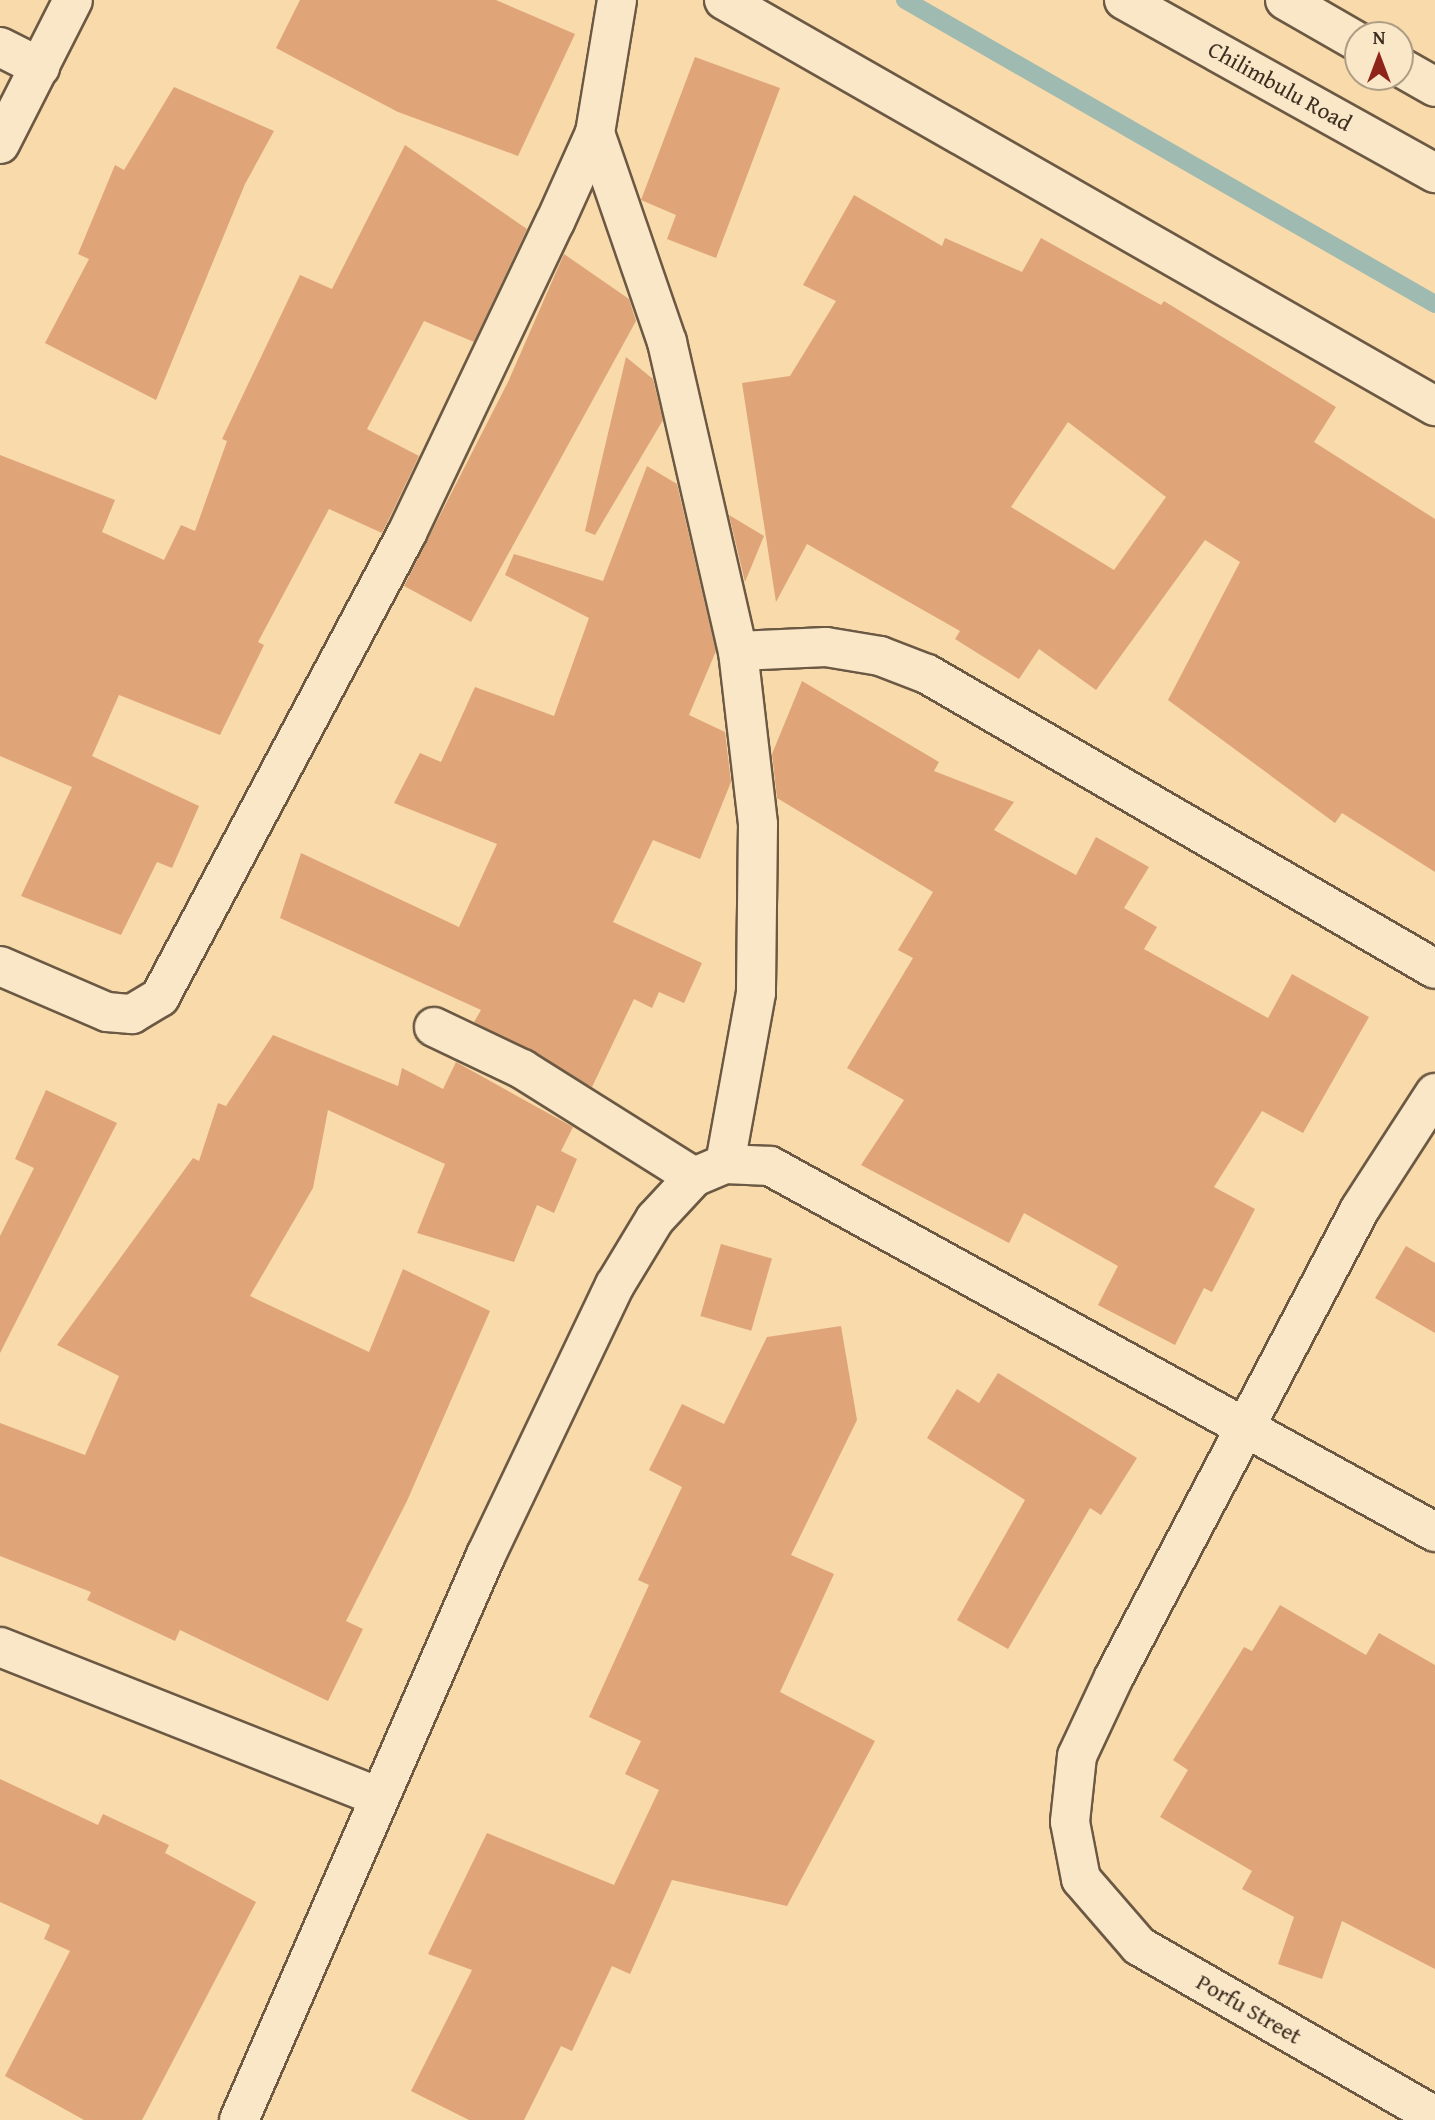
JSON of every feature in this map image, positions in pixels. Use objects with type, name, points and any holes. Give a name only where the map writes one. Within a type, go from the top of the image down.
[{"type":"street","points":[[0,144],[73,0]]},
{"type":"street","points":[[0,966],[107,1012],[132,1014],[160,998],[413,521],[595,133],[617,0]]},
{"type":"street","points":[[724,0],[1435,405]]},
{"type":"street","name":"Chilimbulu Road","points":[[1124,0],[1435,173]]},
{"type":"street","points":[[1285,0],[1344,34]]},
{"type":"street","points":[[0,47],[40,67]]},
{"type":"street","points":[[1414,74],[1435,87]]},
{"type":"street","points":[[239,2120],[379,1797],[615,1284],[655,1219],[710,1170],[756,993],[758,824],[738,651],[667,342],[595,133]]},
{"type":"street","points":[[738,651],[826,648],[880,656],[926,674],[1435,969]]},
{"type":"street","points":[[434,1027],[522,1069],[710,1170],[770,1166],[1245,1424],[1435,1532]]},
{"type":"street","points":[[1245,1424],[1360,1209],[1435,1093]]},
{"type":"street","name":"Porfu Street","points":[[1245,1424],[1077,1756],[1070,1822],[1081,1880],[1139,1946],[1435,2116]]},
{"type":"street","points":[[0,1647],[379,1797]]},
{"type":"building","points":[[300,0],[496,0],[575,34],[518,156],[398,112],[276,48]]},
{"type":"building","points":[[695,57],[780,88],[716,258],[667,239],[676,215],[641,200]]},
{"type":"building","points":[[174,87],[274,131],[245,184],[156,400],[45,343],[89,259],[78,254],[115,165],[124,170]]},
{"type":"building","points":[[405,145],[527,229],[474,342],[424,321],[367,429],[419,456],[382,533],[329,509],[258,642],[264,645],[220,735],[119,695],[92,756],[199,806],[172,868],[157,862],[121,935],[21,896],[72,787],[0,756],[0,455],[115,500],[102,532],[164,560],[181,525],[195,531],[227,441],[222,439],[300,275],[332,289]]},
{"type":"building","points":[[854,195],[942,246],[945,238],[1022,272],[1041,238],[1161,305],[1164,301],[1336,407],[1314,442],[1435,519],[1435,872],[1342,813],[1335,823],[1168,700],[1240,562],[1205,540],[1096,690],[1039,649],[1019,679],[955,639],[960,631],[807,544],[776,602],[742,383],[790,376],[836,301],[803,285]],"holes":[[[1068,422],[1166,497],[1114,570],[1011,507]]]},
{"type":"building","points":[[564,254],[629,299],[636,321],[471,622],[404,586],[508,382]]},
{"type":"building","points":[[626,357],[653,379],[663,420],[595,535],[585,531]]},
{"type":"building","points":[[647,466],[677,484],[716,651],[689,715],[725,732],[731,782],[700,859],[653,840],[613,922],[702,963],[684,1003],[659,992],[652,1008],[634,999],[592,1087],[474,1022],[481,1010],[280,918],[301,853],[459,927],[497,844],[394,803],[420,753],[441,762],[475,687],[554,716],[589,618],[505,575],[514,554],[603,581]]},
{"type":"building","points":[[729,515],[764,536],[745,582]]},
{"type":"building","points":[[802,681],[939,762],[934,771],[1014,802],[994,830],[1076,875],[1096,837],[1149,867],[1124,908],[1157,927],[1144,949],[1268,1018],[1292,974],[1369,1017],[1303,1133],[1262,1111],[1214,1187],[1255,1209],[1212,1292],[1204,1288],[1175,1345],[1098,1305],[1118,1266],[1024,1213],[1009,1243],[861,1165],[904,1100],[847,1068],[913,958],[898,950],[933,892],[777,798],[772,754]]},
{"type":"building","points":[[273,1035],[398,1086],[402,1068],[443,1089],[456,1062],[573,1127],[561,1151],[577,1159],[554,1213],[537,1205],[514,1262],[417,1233],[445,1164],[328,1110],[313,1188],[250,1296],[369,1352],[403,1269],[490,1311],[407,1501],[346,1621],[363,1629],[328,1701],[180,1630],[175,1641],[87,1600],[91,1592],[0,1556],[0,1423],[85,1455],[119,1376],[57,1345],[193,1158],[199,1161],[218,1103],[226,1106]]},
{"type":"building","points":[[46,1090],[117,1123],[0,1353],[0,1236],[34,1168],[15,1159]]},
{"type":"building","points":[[721,1244],[772,1259],[751,1331],[700,1316]]},
{"type":"building","points":[[1406,1246],[1435,1263],[1435,1333],[1375,1298]]},
{"type":"building","points":[[841,1326],[857,1420],[791,1555],[834,1574],[780,1692],[875,1741],[787,1906],[672,1880],[630,1974],[612,1966],[572,2051],[561,2046],[524,2120],[469,2120],[411,2091],[472,1970],[428,1954],[487,1833],[614,1885],[659,1790],[625,1774],[641,1741],[589,1717],[649,1585],[638,1580],[682,1487],[649,1470],[682,1404],[724,1424],[767,1337]]},
{"type":"building","points":[[998,1373],[1137,1458],[1101,1515],[1090,1508],[1008,1649],[957,1620],[1025,1500],[927,1438],[957,1389],[979,1403]]},
{"type":"building","points":[[1280,1605],[1366,1655],[1379,1633],[1435,1665],[1435,1969],[1342,1921],[1322,1979],[1278,1964],[1294,1917],[1242,1889],[1252,1871],[1160,1817],[1188,1770],[1173,1760],[1244,1647],[1252,1651]]},
{"type":"building","points":[[0,1779],[98,1825],[103,1814],[169,1845],[165,1853],[256,1902],[142,2120],[84,2120],[5,2076],[70,1951],[44,1939],[50,1925],[0,1902]]},
{"type":"waterway","points":[[905,0],[1435,304]]}]
